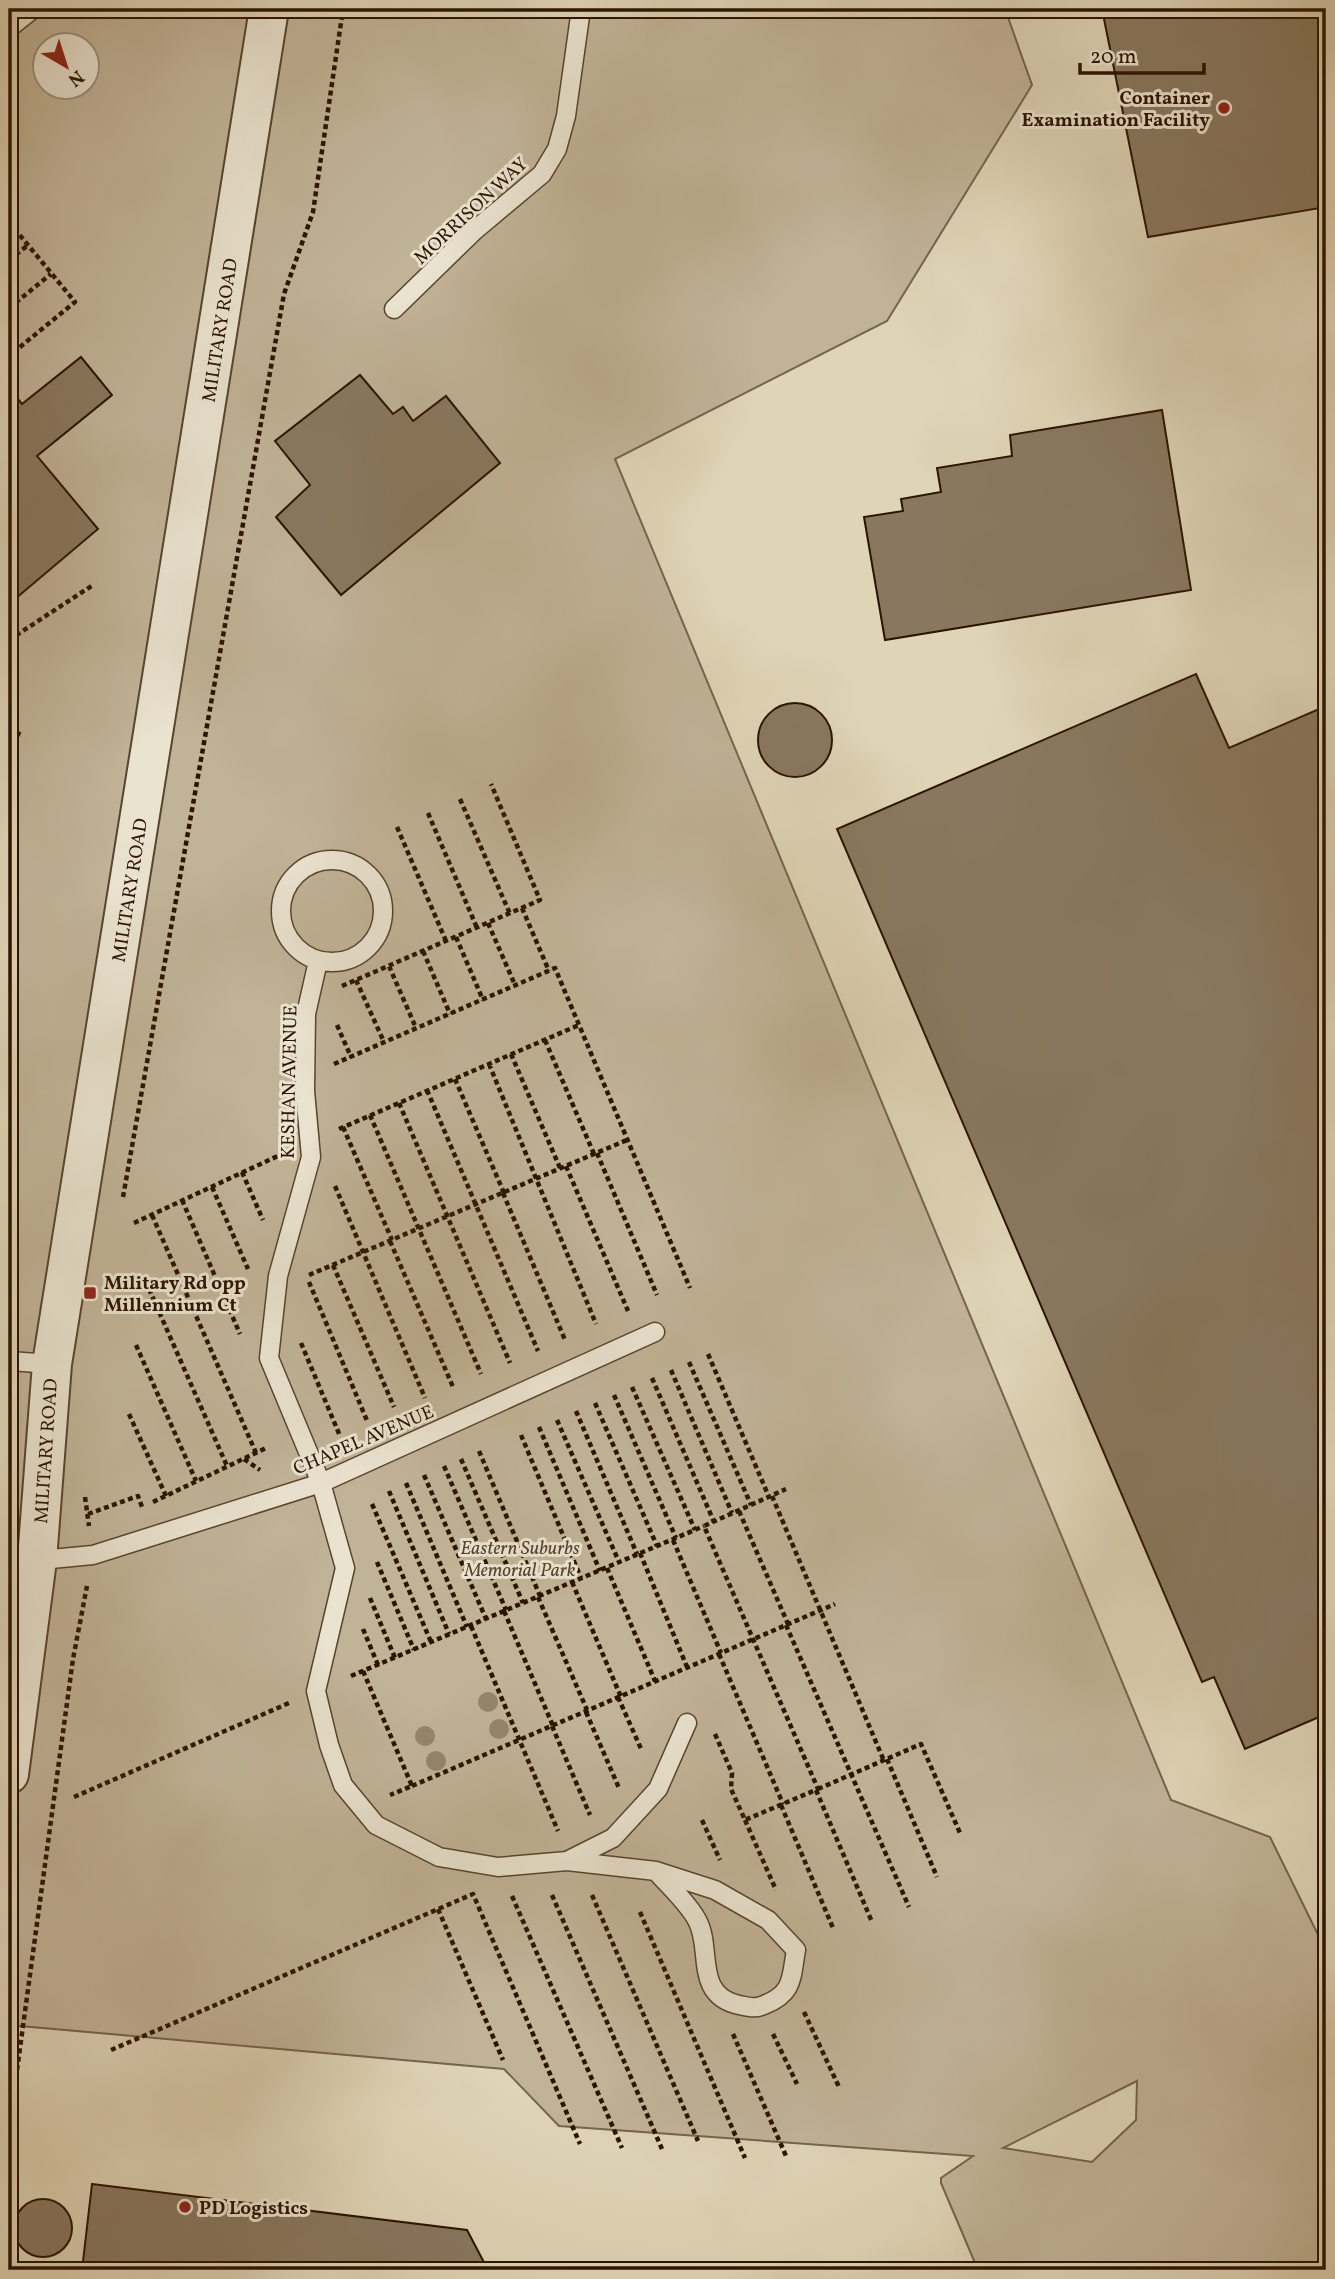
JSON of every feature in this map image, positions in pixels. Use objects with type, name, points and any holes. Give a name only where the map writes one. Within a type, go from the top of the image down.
[{"type":"street","name":"MILITARY ROAD","points":[[9,1774],[23,1561],[52,1364],[269,9]]},
{"type":"lane","points":[[9,28],[33,9]]},
{"type":"lane","name":"MORRISON WAY","points":[[394,310],[474,230],[542,174],[557,149],[566,116],[581,9]]},
{"type":"lane","points":[[329,859],[346,862],[367,873],[374,881],[382,898],[381,927],[362,952],[336,962],[318,961],[295,947],[285,932],[281,915],[284,893],[294,876],[309,865],[329,859]]},
{"type":"lane","name":"KESHAN AVENUE","points":[[318,961],[306,1014],[305,1091],[311,1157],[278,1276],[269,1358],[321,1483],[345,1568],[316,1691],[328,1745],[343,1785],[376,1825],[439,1857],[498,1867],[567,1861]]},
{"type":"lane","name":"CHAPEL AVENUE","points":[[23,1561],[93,1555],[321,1483],[655,1332]]},
{"type":"lane","points":[[9,1361],[52,1364]]},
{"type":"lane","points":[[567,1861],[613,1838],[658,1789],[687,1723]]},
{"type":"lane","points":[[567,1861],[656,1871],[715,1891],[768,1920],[796,1950],[790,1986],[779,1999],[756,2009],[734,2004],[719,1996],[706,1974],[698,1921],[656,1871]]},
{"type":"path","points":[[121,1207],[284,293],[313,212],[343,9]]},
{"type":"path","points":[[9,222],[75,302],[9,356]]},
{"type":"path","points":[[9,260],[28,244]]},
{"type":"path","points":[[9,308],[51,274]]},
{"type":"path","points":[[9,640],[93,585]]},
{"type":"path","points":[[9,751],[21,729]]},
{"type":"path","points":[[335,989],[540,900],[491,784]]},
{"type":"path","points":[[460,799],[510,914]]},
{"type":"path","points":[[428,813],[477,928]]},
{"type":"path","points":[[397,827],[446,941]]},
{"type":"path","points":[[522,908],[549,971]]},
{"type":"path","points":[[488,923],[515,985]]},
{"type":"path","points":[[456,937],[483,1000]]},
{"type":"path","points":[[423,951],[450,1014]]},
{"type":"path","points":[[388,966],[416,1028]]},
{"type":"path","points":[[330,1066],[555,968],[690,1288]]},
{"type":"path","points":[[356,980],[384,1042]]},
{"type":"path","points":[[332,1132],[579,1025]]},
{"type":"path","points":[[545,1040],[657,1295]]},
{"type":"path","points":[[511,1054],[628,1311]]},
{"type":"path","points":[[489,1064],[596,1324]]},
{"type":"path","points":[[456,1079],[565,1340]]},
{"type":"path","points":[[427,1090],[538,1351]]},
{"type":"path","points":[[399,1103],[510,1363]]},
{"type":"path","points":[[370,1115],[481,1374]]},
{"type":"path","points":[[343,1128],[453,1387]]},
{"type":"path","points":[[298,1280],[627,1140]]},
{"type":"path","points":[[134,1223],[282,1153]]},
{"type":"path","points":[[242,1172],[264,1221]]},
{"type":"path","points":[[330,1175],[425,1398]]},
{"type":"path","points":[[212,1186],[253,1279]]},
{"type":"path","points":[[182,1200],[243,1342]]},
{"type":"path","points":[[152,1215],[256,1453]]},
{"type":"path","points":[[334,1265],[394,1407]]},
{"type":"path","points":[[307,1276],[368,1423]]},
{"type":"path","points":[[149,1289],[227,1466]]},
{"type":"path","points":[[300,1340],[340,1436]]},
{"type":"path","points":[[136,1345],[196,1481]]},
{"type":"path","points":[[708,1354],[937,1877]]},
{"type":"path","points":[[689,1362],[751,1505]]},
{"type":"path","points":[[671,1370],[732,1513]]},
{"type":"path","points":[[652,1378],[713,1522]]},
{"type":"path","points":[[632,1387],[695,1530]]},
{"type":"path","points":[[614,1395],[833,1928]]},
{"type":"path","points":[[595,1403],[657,1546]]},
{"type":"path","points":[[576,1411],[687,1667]]},
{"type":"path","points":[[130,1414],[166,1496]]},
{"type":"path","points":[[557,1420],[619,1562]]},
{"type":"path","points":[[539,1427],[600,1571]]},
{"type":"path","points":[[521,1435],[582,1578]]},
{"type":"path","points":[[88,1514],[138,1496],[142,1507],[266,1448]]},
{"type":"path","points":[[479,1451],[622,1797]]},
{"type":"path","points":[[244,1459],[263,1472]]},
{"type":"path","points":[[461,1459],[523,1603]]},
{"type":"path","points":[[444,1466],[593,1823]]},
{"type":"path","points":[[425,1475],[486,1619]]},
{"type":"path","points":[[406,1483],[563,1842]]},
{"type":"path","points":[[347,1678],[786,1489]]},
{"type":"path","points":[[389,1490],[449,1634]]},
{"type":"path","points":[[9,2129],[72,1659],[93,1555],[85,1494]]},
{"type":"path","points":[[372,1504],[431,1643]]},
{"type":"path","points":[[739,1511],[909,1907]]},
{"type":"path","points":[[704,1526],[872,1922]]},
{"type":"path","points":[[373,1553],[414,1650]]},
{"type":"path","points":[[607,1568],[655,1681]]},
{"type":"path","points":[[572,1582],[646,1762]]},
{"type":"path","points":[[366,1590],[395,1658]]},
{"type":"path","points":[[384,1798],[835,1604]]},
{"type":"path","points":[[362,1628],[378,1665]]},
{"type":"path","points":[[363,1671],[412,1786]]},
{"type":"path","points":[[74,1797],[296,1698]]},
{"type":"path","points":[[711,1727],[732,1773],[731,1789],[778,1895]]},
{"type":"path","points":[[745,1820],[921,1744],[960,1833]]},
{"type":"path","points":[[702,1819],[723,1868]]},
{"type":"path","points":[[591,1893],[698,2141]]},
{"type":"path","points":[[111,2050],[473,1894],[580,2144]]},
{"type":"path","points":[[552,1895],[662,2149]]},
{"type":"path","points":[[512,1896],[622,2148]]},
{"type":"path","points":[[438,1909],[503,2060]]},
{"type":"path","points":[[640,1912],[745,2158]]},
{"type":"path","points":[[799,2002],[839,2087]]},
{"type":"path","points":[[770,2028],[796,2084]]},
{"type":"path","points":[[733,2034],[786,2156]]},
{"type":"green space","name":"Eastern Suburbs Memorial Park","points":[[9,9],[1005,9],[1032,85],[887,321],[615,459],[1171,1800],[1270,1837],[1326,1951],[1326,2270],[978,2270],[941,2183],[941,2178],[973,2156],[559,2126],[504,2069],[9,2025]],"holes":[[[1137,2081],[1136,2120],[1092,2162],[1003,2148]]]},
{"type":"building","name":"Container Examination Facility","points":[[1102,9],[1326,9],[1326,207],[1148,237]]},
{"type":"building","points":[[81,357],[112,395],[37,456],[98,529],[9,604],[9,388],[22,404]]},
{"type":"building","points":[[360,375],[393,414],[403,407],[413,421],[446,396],[500,463],[341,595],[276,517],[310,485],[275,441]]},
{"type":"building","points":[[1162,410],[1191,590],[885,640],[864,517],[903,511],[901,499],[941,492],[937,468],[1012,456],[1010,435]]},
{"type":"building","points":[[1196,674],[1229,748],[1326,706],[1326,1714],[1245,1749],[1214,1677],[1202,1682],[837,829]]},
{"type":"building","points":[[795,703],[809,706],[821,714],[829,726],[832,740],[829,754],[821,766],[809,774],[795,777],[781,774],[769,766],[761,754],[758,740],[761,726],[769,714],[781,706]]},
{"type":"building","name":"PD Logistics","points":[[92,2184],[467,2230],[488,2270],[82,2270]]},
{"type":"building","points":[[43,2199],[54,2201],[67,2212],[72,2228],[70,2239],[59,2252],[43,2257],[32,2255],[19,2244],[14,2228],[16,2217],[27,2204]]},
{"type":"place","name":"Container Examination Facility","points":[[1224,108]]},
{"type":"place","name":"Military Rd opp Millennium Ct","points":[[90,1293]]},
{"type":"place","name":"PD Logistics","points":[[185,2207]]}]
